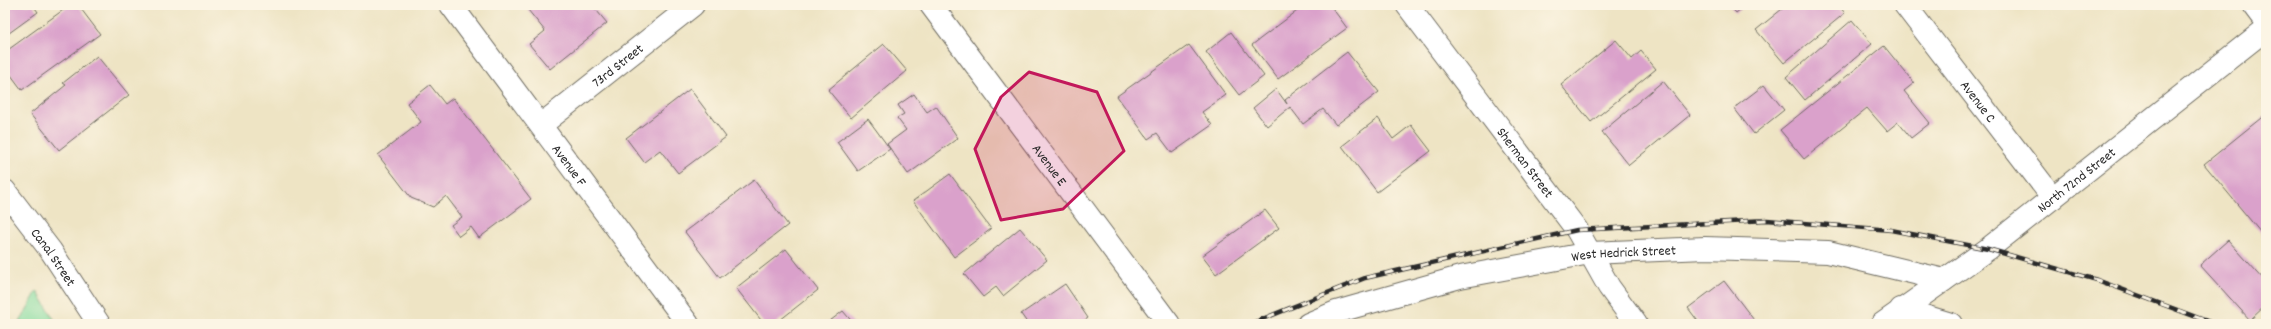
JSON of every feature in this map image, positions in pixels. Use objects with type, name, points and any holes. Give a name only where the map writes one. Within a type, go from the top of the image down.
[{"type":"street","name":"Avenue F","points":[[451,5],[688,324]]},
{"type":"street","name":"73rd Street","points":[[541,125],[692,5]]},
{"type":"street","name":"Avenue E","points":[[931,5],[1169,324]]},
{"type":"street","name":"Sherman Street","points":[[1407,5],[1577,230],[1609,287],[1636,324]]},
{"type":"street","name":"Avenue C","points":[[1905,5],[2052,198]]},
{"type":"street","points":[[2254,5],[2266,21]]},
{"type":"street","name":"North 72nd Street","points":[[1882,324],[1901,309],[1988,249],[2266,29]]},
{"type":"street","name":"Canal Street","points":[[5,192],[51,251],[99,324]]},
{"type":"street","name":"West Hedrick Street","points":[[1308,324],[1336,312],[1460,277],[1590,253],[1706,248],[1828,252],[1944,280]]},
{"type":"street","points":[[1901,309],[1951,324]]},
{"type":"highlighted area","points":[[1029,72],[1097,92],[1124,151],[1063,209],[1001,220],[975,149],[1001,97]]},
{"type":"green space","points":[[37,291],[57,324],[19,324]]},
{"type":"building","points":[[5,5],[33,5],[38,12],[5,36]]},
{"type":"building","points":[[70,5],[78,5],[100,34],[22,90],[5,67],[5,52]]},
{"type":"building","points":[[524,5],[592,5],[607,23],[550,69],[529,44],[545,31]]},
{"type":"building","points":[[1305,5],[1330,5],[1347,28],[1278,79],[1252,45]]},
{"type":"building","points":[[1729,5],[1746,5],[1736,13]]},
{"type":"building","points":[[1787,5],[1838,5],[1845,13],[1784,63],[1756,30]]},
{"type":"building","points":[[1852,20],[1872,44],[1805,100],[1786,77]]},
{"type":"building","points":[[1231,32],[1264,76],[1239,95],[1206,52]]},
{"type":"building","points":[[1616,40],[1632,59],[1641,51],[1656,69],[1591,122],[1561,85]]},
{"type":"building","points":[[884,44],[907,71],[851,118],[828,90]]},
{"type":"building","points":[[1189,45],[1226,95],[1202,112],[1212,125],[1172,153],[1157,133],[1148,139],[1117,96]]},
{"type":"building","points":[[1884,46],[1914,83],[1904,91],[1930,123],[1911,138],[1898,122],[1887,131],[1867,108],[1804,159],[1780,130]]},
{"type":"building","points":[[1347,52],[1379,92],[1336,125],[1323,109],[1303,124],[1290,107],[1267,126],[1253,108],[1276,89],[1287,104],[1285,100]]},
{"type":"building","points":[[97,56],[129,95],[59,150],[30,114],[66,85],[63,83]]},
{"type":"building","points":[[1663,81],[1690,115],[1629,165],[1602,132]]},
{"type":"building","points":[[430,85],[445,104],[453,98],[531,199],[479,238],[471,227],[459,236],[451,225],[462,217],[446,196],[433,207],[411,198],[378,155],[421,122],[407,103]]},
{"type":"building","points":[[1764,85],[1784,110],[1754,134],[1734,108]]},
{"type":"building","points":[[690,89],[726,137],[678,173],[660,150],[644,162],[626,138]]},
{"type":"building","points":[[914,94],[927,112],[936,106],[958,138],[908,174],[887,144],[906,130],[897,118],[904,114],[898,105]]},
{"type":"building","points":[[2266,114],[2266,239],[2204,164]]},
{"type":"building","points":[[1378,118],[1393,139],[1411,125],[1431,151],[1377,192],[1342,146]]},
{"type":"building","points":[[868,119],[890,149],[858,171],[837,142]]},
{"type":"building","points":[[950,174],[991,229],[954,257],[913,201]]},
{"type":"building","points":[[754,180],[788,225],[720,278],[685,232]]},
{"type":"building","points":[[1265,210],[1279,228],[1216,274],[1202,256]]},
{"type":"building","points":[[1020,228],[1047,260],[1003,296],[996,287],[983,297],[964,274]]},
{"type":"building","points":[[2228,240],[2266,282],[2266,305],[2250,320],[2200,265]]},
{"type":"building","points":[[786,249],[818,290],[775,324],[764,324],[736,288]]},
{"type":"building","points":[[1724,281],[1757,324],[1700,324],[1688,308]]},
{"type":"building","points":[[1065,284],[1088,318],[1079,324],[1028,324],[1021,314]]},
{"type":"building","points":[[843,311],[854,324],[826,324]]},
{"type":"railway","points":[[1250,324],[1365,278],[1577,230],[1767,220],[1891,230],[1988,249],[2097,280],[2215,324]]}]
